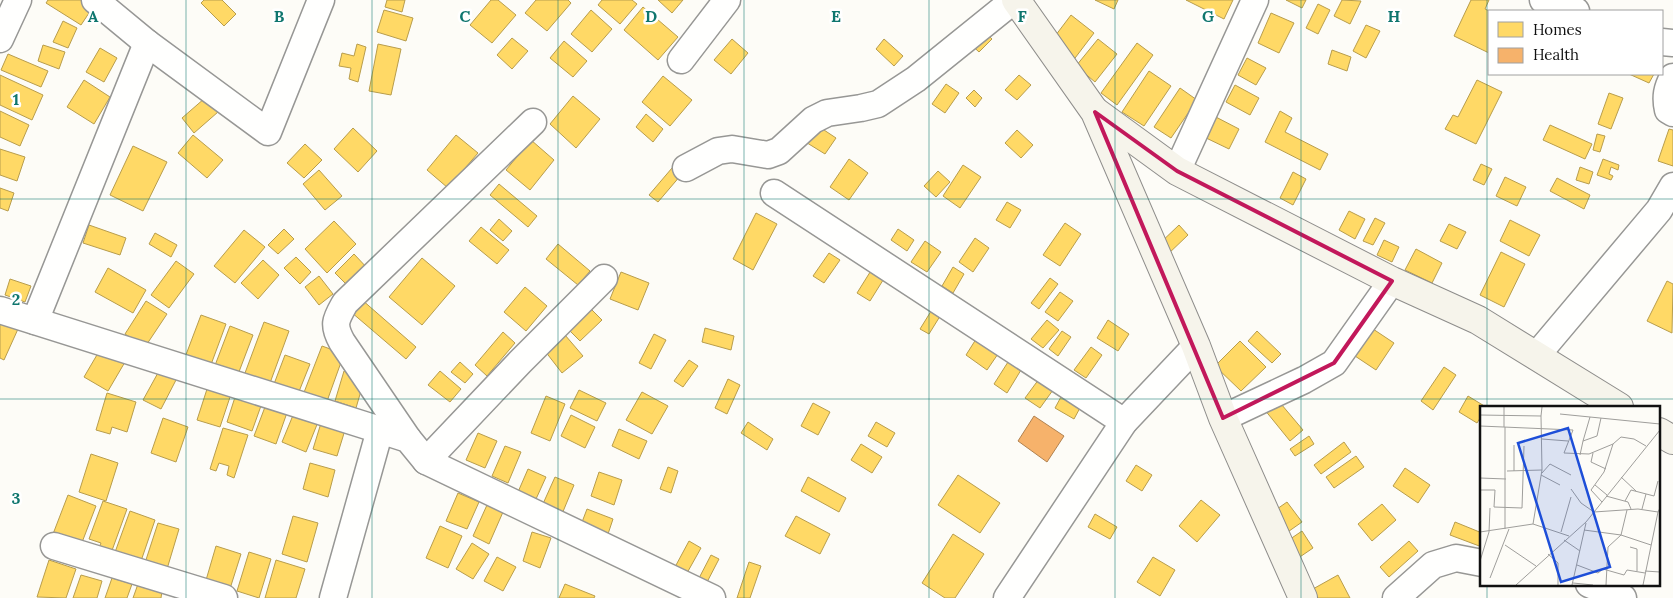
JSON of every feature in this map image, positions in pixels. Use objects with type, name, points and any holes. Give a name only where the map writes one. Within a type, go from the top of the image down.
[{"type":"street","points":[[0,39],[18,0]]},
{"type":"street","points":[[95,0],[147,42],[268,132],[321,0]]},
{"type":"street","points":[[681,60],[727,0]]},
{"type":"street","points":[[686,168],[718,151],[732,149],[768,156],[779,151],[813,120],[827,113],[878,104],[916,79],[1015,0],[1096,112],[1196,346],[1223,418],[1303,598]]},
{"type":"street","points":[[1177,171],[1255,0]]},
{"type":"street","points":[[1543,0],[1573,10]]},
{"type":"street","points":[[35,321],[147,42]]},
{"type":"street","points":[[1673,77],[1668,86],[1666,100],[1668,110],[1673,113]]},
{"type":"street","points":[[1096,112],[1177,171],[1392,280],[1478,320],[1617,406]]},
{"type":"street","points":[[533,122],[345,303],[336,319],[336,332],[408,438],[426,461],[712,598]]},
{"type":"street","points":[[1536,356],[1659,210],[1673,186]]},
{"type":"street","points":[[774,193],[1124,422]]},
{"type":"street","points":[[426,461],[520,362],[604,278]]},
{"type":"street","points":[[1223,418],[1304,380],[1334,363],[1392,280]]},
{"type":"street","points":[[0,310],[408,438]]},
{"type":"street","points":[[1006,598],[1124,422],[1196,346]]},
{"type":"street","points":[[333,598],[380,430]]},
{"type":"street","points":[[1660,433],[1673,440]]},
{"type":"street","points":[[54,546],[224,598]]},
{"type":"street","points":[[1396,598],[1433,565],[1456,558],[1480,563]]},
{"type":"street","points":[[1594,586],[1623,598]]},
{"type":"highlighted area","points":[[1095,112],[1177,171],[1392,281],[1334,363],[1223,418]]},
{"type":"building: Homes","points":[[48,0],[83,0],[93,7],[81,25],[46,3]]},
{"type":"building: Homes","points":[[204,0],[222,0],[236,14],[224,26],[201,3]]},
{"type":"building: Homes","points":[[387,0],[405,0],[402,12],[385,7]]},
{"type":"building: Homes","points":[[491,0],[498,0],[516,15],[492,43],[470,25]]},
{"type":"building: Homes","points":[[536,0],[568,0],[571,3],[547,31],[525,13]]},
{"type":"building: Homes","points":[[602,0],[632,0],[637,4],[620,24],[598,5]]},
{"type":"building: Homes","points":[[658,0],[683,0],[672,13]]},
{"type":"building: Homes","points":[[1095,0],[1118,0],[1114,9]]},
{"type":"building: Homes","points":[[1186,0],[1233,0],[1224,19]]},
{"type":"building: Homes","points":[[1286,0],[1306,0],[1302,8]]},
{"type":"building: Homes","points":[[1342,0],[1361,1],[1350,24],[1334,16]]},
{"type":"building: Homes","points":[[1471,0],[1489,0],[1485,9],[1488,10],[1488,53],[1454,36]]},
{"type":"building: Homes","points":[[1318,4],[1330,10],[1318,34],[1306,28]]},
{"type":"building: Homes","points":[[643,7],[678,37],[658,60],[624,30]]},
{"type":"building: Homes","points":[[384,10],[413,18],[406,41],[377,32]]},
{"type":"building: Homes","points":[[591,10],[612,29],[592,52],[571,34]]},
{"type":"building: Homes","points":[[1271,13],[1294,23],[1279,53],[1258,43]]},
{"type":"building: Homes","points":[[1071,15],[1094,33],[1069,66],[1046,48]]},
{"type":"building: Homes","points":[[63,21],[77,28],[68,48],[53,42]]},
{"type":"building: Homes","points":[[978,25],[992,39],[979,52],[964,38]]},
{"type":"building: Homes","points":[[1366,25],[1380,31],[1366,58],[1353,51]]},
{"type":"building: Homes","points":[[512,38],[528,51],[512,69],[497,55]]},
{"type":"building: Homes","points":[[732,39],[748,53],[731,74],[714,60]]},
{"type":"building: Homes","points":[[884,39],[903,56],[894,66],[876,49]]},
{"type":"building: Homes","points":[[1098,39],[1117,54],[1095,82],[1076,66]]},
{"type":"building: Homes","points":[[564,41],[587,61],[573,77],[550,58]]},
{"type":"building: Homes","points":[[1137,43],[1153,55],[1117,105],[1101,93]]},
{"type":"building: Homes","points":[[357,44],[366,47],[358,82],[349,79],[351,68],[339,66],[342,53],[354,56]]},
{"type":"building: Homes","points":[[378,44],[401,49],[391,95],[369,91]]},
{"type":"building: Homes","points":[[43,45],[65,52],[59,69],[38,61]]},
{"type":"building: Homes","points":[[100,48],[117,58],[104,82],[86,72]]},
{"type":"building: Homes","points":[[1332,50],[1351,57],[1347,71],[1328,64]]},
{"type":"building: Homes","points":[[8,54],[48,71],[41,87],[1,70]]},
{"type":"building: Homes","points":[[1247,58],[1266,68],[1256,85],[1238,75]]},
{"type":"building: Homes","points":[[1149,71],[1171,86],[1144,126],[1122,112]]},
{"type":"building: Homes","points":[[0,75],[43,95],[32,120],[0,105]]},
{"type":"building: Homes","points":[[1019,75],[1031,85],[1017,100],[1005,90]]},
{"type":"building: Homes","points":[[1631,75],[1653,75],[1649,83]]},
{"type":"building: Homes","points":[[663,76],[692,100],[670,126],[642,102]]},
{"type":"building: Homes","points":[[84,80],[110,97],[94,124],[67,107]]},
{"type":"building: Homes","points":[[1477,80],[1502,92],[1476,144],[1445,129],[1453,115],[1458,117]]},
{"type":"building: Homes","points":[[946,84],[959,93],[945,113],[932,104]]},
{"type":"building: Homes","points":[[1235,85],[1259,98],[1250,115],[1226,102]]},
{"type":"building: Homes","points":[[1180,88],[1197,100],[1171,138],[1154,127]]},
{"type":"building: Homes","points":[[974,90],[982,98],[975,107],[966,98]]},
{"type":"building: Homes","points":[[1609,93],[1623,98],[1611,129],[1598,124]]},
{"type":"building: Homes","points":[[573,96],[600,119],[576,148],[550,124]]},
{"type":"building: Homes","points":[[205,98],[218,112],[194,133],[182,118]]},
{"type":"building: Homes","points":[[0,111],[29,125],[20,146],[0,137]]},
{"type":"building: Homes","points":[[1280,111],[1292,118],[1285,132],[1328,154],[1320,170],[1265,142]]},
{"type":"building: Homes","points":[[646,114],[663,129],[653,142],[636,127]]},
{"type":"building: Homes","points":[[1212,115],[1239,129],[1229,149],[1202,136]]},
{"type":"building: Homes","points":[[815,124],[836,138],[825,154],[804,141]]},
{"type":"building: Homes","points":[[1550,125],[1592,144],[1585,159],[1543,140]]},
{"type":"building: Homes","points":[[353,128],[377,151],[358,172],[334,149]]},
{"type":"building: Homes","points":[[1669,129],[1673,130],[1673,166],[1658,161]]},
{"type":"building: Homes","points":[[1017,130],[1033,145],[1021,158],[1005,143]]},
{"type":"building: Homes","points":[[1597,134],[1605,136],[1600,152],[1593,150]]},
{"type":"building: Homes","points":[[193,135],[223,160],[207,178],[178,153]]},
{"type":"building: Homes","points":[[456,135],[478,153],[448,188],[427,170]]},
{"type":"building: Homes","points":[[531,140],[554,160],[530,190],[506,170]]},
{"type":"building: Homes","points":[[305,144],[322,160],[304,178],[287,163]]},
{"type":"building: Homes","points":[[133,146],[167,162],[143,211],[110,195]]},
{"type":"building: Homes","points":[[0,149],[25,157],[17,181],[0,175]]},
{"type":"building: Homes","points":[[849,159],[868,173],[849,200],[830,187]]},
{"type":"building: Homes","points":[[1603,159],[1619,165],[1618,170],[1611,167],[1609,174],[1613,176],[1611,180],[1597,175]]},
{"type":"building: Homes","points":[[1481,164],[1492,169],[1484,185],[1473,180]]},
{"type":"building: Homes","points":[[963,165],[981,177],[960,208],[943,196]]},
{"type":"building: Homes","points":[[1580,167],[1593,172],[1589,184],[1576,180]]},
{"type":"building: Homes","points":[[672,168],[681,175],[658,202],[649,195]]},
{"type":"building: Homes","points":[[319,170],[342,196],[325,210],[303,184]]},
{"type":"building: Homes","points":[[938,171],[950,182],[936,197],[924,186]]},
{"type":"building: Homes","points":[[1293,172],[1306,179],[1293,205],[1280,198]]},
{"type":"building: Homes","points":[[1505,177],[1526,187],[1517,206],[1496,196]]},
{"type":"building: Homes","points":[[1557,178],[1590,195],[1584,209],[1550,191]]},
{"type":"building: Homes","points":[[499,184],[537,216],[528,227],[490,195]]},
{"type":"building: Homes","points":[[0,188],[14,193],[8,211],[0,208]]},
{"type":"building: Homes","points":[[1007,202],[1021,210],[1010,228],[996,220]]},
{"type":"building: Homes","points":[[1349,211],[1365,219],[1355,239],[1339,230]]},
{"type":"building: Homes","points":[[756,213],[777,224],[753,270],[733,259]]},
{"type":"building: Homes","points":[[1375,218],[1385,223],[1373,245],[1363,241]]},
{"type":"building: Homes","points":[[499,219],[512,231],[503,241],[490,230]]},
{"type":"building: Homes","points":[[1510,220],[1540,235],[1529,256],[1500,241]]},
{"type":"building: Homes","points":[[334,221],[356,244],[327,273],[305,249]]},
{"type":"building: Homes","points":[[1065,223],[1081,234],[1060,266],[1043,255]]},
{"type":"building: Homes","points":[[1449,224],[1466,232],[1457,249],[1440,241]]},
{"type":"building: Homes","points":[[89,225],[126,238],[120,255],[83,243]]},
{"type":"building: Homes","points":[[1179,225],[1188,235],[1166,256],[1157,246]]},
{"type":"building: Homes","points":[[481,227],[509,250],[497,264],[469,241]]},
{"type":"building: Homes","points":[[284,229],[294,239],[278,254],[268,245]]},
{"type":"building: Homes","points":[[898,229],[914,240],[907,251],[891,240]]},
{"type":"building: Homes","points":[[244,230],[265,247],[235,283],[214,266]]},
{"type":"building: Homes","points":[[155,233],[177,245],[171,257],[149,244]]},
{"type":"building: Homes","points":[[975,238],[989,248],[973,272],[959,262]]},
{"type":"building: Homes","points":[[1384,240],[1399,247],[1392,262],[1377,255]]},
{"type":"building: Homes","points":[[925,241],[941,252],[927,272],[911,262]]},
{"type":"building: Homes","points":[[558,244],[590,271],[578,285],[546,259]]},
{"type":"building: Homes","points":[[1416,249],[1442,263],[1432,283],[1405,270]]},
{"type":"building: Homes","points":[[1501,252],[1525,264],[1504,307],[1480,295]]},
{"type":"building: Homes","points":[[829,253],[840,260],[824,283],[813,276]]},
{"type":"building: Homes","points":[[354,254],[369,270],[351,289],[335,273]]},
{"type":"building: Homes","points":[[296,257],[311,272],[300,284],[284,268]]},
{"type":"building: Homes","points":[[422,258],[455,286],[422,325],[389,297]]},
{"type":"building: Homes","points":[[263,260],[279,275],[258,299],[241,283]]},
{"type":"building: Homes","points":[[176,261],[194,274],[169,308],[151,295]]},
{"type":"building: Homes","points":[[953,267],[964,274],[953,293],[942,286]]},
{"type":"building: Homes","points":[[108,268],[146,290],[133,313],[95,292]]},
{"type":"building: Homes","points":[[872,269],[885,277],[870,301],[857,293]]},
{"type":"building: Homes","points":[[621,272],[649,283],[638,310],[610,299]]},
{"type":"building: Homes","points":[[319,276],[333,294],[319,305],[305,287]]},
{"type":"building: Homes","points":[[1050,278],[1058,284],[1039,309],[1031,303]]},
{"type":"building: Homes","points":[[10,279],[31,286],[25,302],[5,295]]},
{"type":"building: Homes","points":[[1667,281],[1673,284],[1672,333],[1647,321]]},
{"type":"building: Homes","points":[[525,287],[547,306],[526,331],[504,312]]},
{"type":"building: Homes","points":[[1060,292],[1073,301],[1058,321],[1045,312]]},
{"type":"building: Homes","points":[[361,299],[416,347],[406,359],[351,312]]},
{"type":"building: Homes","points":[[146,301],[167,314],[145,347],[125,334]]},
{"type":"building: Homes","points":[[585,303],[602,320],[580,341],[564,325]]},
{"type":"building: Homes","points":[[933,308],[942,313],[929,334],[920,329]]},
{"type":"building: Homes","points":[[201,315],[226,324],[209,370],[184,360]]},
{"type":"building: Homes","points":[[1047,320],[1059,330],[1043,348],[1031,339]]},
{"type":"building: Homes","points":[[1108,320],[1129,334],[1118,351],[1097,338]]},
{"type":"building: Homes","points":[[0,321],[18,329],[4,360],[0,358]]},
{"type":"building: Homes","points":[[264,322],[289,331],[270,383],[245,373]]},
{"type":"building: Homes","points":[[230,326],[253,335],[237,377],[214,368]]},
{"type":"building: Homes","points":[[705,328],[734,336],[731,350],[702,342]]},
{"type":"building: Homes","points":[[1373,329],[1394,343],[1376,370],[1355,356]]},
{"type":"building: Homes","points":[[1062,331],[1071,337],[1058,356],[1049,349]]},
{"type":"building: Homes","points":[[1257,331],[1281,354],[1272,363],[1248,341]]},
{"type":"building: Homes","points":[[503,332],[515,343],[487,376],[475,365]]},
{"type":"building: Homes","points":[[654,334],[666,340],[651,369],[639,363]]},
{"type":"building: Homes","points":[[565,335],[583,356],[562,373],[545,351]]},
{"type":"building: Homes","points":[[978,336],[1000,351],[987,370],[966,355]]},
{"type":"building: Homes","points":[[1240,341],[1266,367],[1241,391],[1215,366]]},
{"type":"building: Homes","points":[[322,346],[344,354],[326,404],[303,395]]},
{"type":"building: Homes","points":[[1091,347],[1102,355],[1086,378],[1074,370]]},
{"type":"building: Homes","points":[[101,348],[125,362],[108,391],[84,377]]},
{"type":"building: Homes","points":[[285,355],[310,364],[298,394],[274,384]]},
{"type":"building: Homes","points":[[689,360],[698,366],[683,387],[674,381]]},
{"type":"building: Homes","points":[[460,362],[473,374],[465,383],[451,372]]},
{"type":"building: Homes","points":[[1008,362],[1021,370],[1007,393],[994,384]]},
{"type":"building: Homes","points":[[1444,367],[1456,375],[1433,410],[1421,401]]},
{"type":"building: Homes","points":[[159,371],[176,380],[161,409],[143,400]]},
{"type":"building: Homes","points":[[344,371],[365,377],[356,408],[335,401]]},
{"type":"building: Homes","points":[[440,371],[461,389],[450,402],[428,385]]},
{"type":"building: Homes","points":[[728,379],[740,385],[727,414],[715,408]]},
{"type":"building: Homes","points":[[1039,379],[1053,390],[1040,408],[1025,398]]},
{"type":"building: Homes","points":[[208,386],[231,394],[220,427],[197,420]]},
{"type":"building: Homes","points":[[579,390],[606,403],[597,421],[570,408]]},
{"type":"building: Homes","points":[[642,392],[668,406],[652,434],[626,420]]},
{"type":"building: Homes","points":[[107,393],[136,402],[127,432],[112,427],[110,434],[96,430]]},
{"type":"building: Homes","points":[[236,394],[262,403],[252,431],[227,422]]},
{"type":"building: Homes","points":[[1062,395],[1081,406],[1074,419],[1055,408]]},
{"type":"building: Homes","points":[[546,396],[565,404],[550,441],[531,433]]},
{"type":"building: Homes","points":[[1468,396],[1484,406],[1480,406],[1480,418],[1477,423],[1459,412]]},
{"type":"building: Homes","points":[[1276,398],[1303,430],[1290,441],[1264,409]]},
{"type":"building: Homes","points":[[268,399],[289,407],[276,444],[254,436]]},
{"type":"building: Homes","points":[[813,403],[830,412],[818,435],[801,426]]},
{"type":"building: Homes","points":[[296,408],[320,417],[306,452],[282,442]]},
{"type":"building: Homes","points":[[571,415],[595,427],[585,448],[561,436]]},
{"type":"building: Homes","points":[[163,418],[188,427],[176,462],[151,453]]},
{"type":"building: Homes","points":[[748,422],[773,439],[767,450],[741,433]]},
{"type":"building: Homes","points":[[876,422],[895,433],[887,447],[868,436]]},
{"type":"building: Homes","points":[[321,423],[345,430],[337,456],[313,449]]},
{"type":"building: Homes","points":[[223,428],[248,435],[234,478],[227,475],[229,466],[219,463],[216,471],[210,469]]},
{"type":"building: Homes","points":[[619,429],[647,441],[639,459],[612,446]]},
{"type":"building: Homes","points":[[478,433],[497,441],[485,468],[466,460]]},
{"type":"building: Homes","points":[[1309,436],[1314,444],[1295,456],[1290,449]]},
{"type":"building: Homes","points":[[1344,442],[1351,452],[1321,474],[1314,465]]},
{"type":"building: Homes","points":[[861,444],[882,457],[872,473],[851,460]]},
{"type":"building: Homes","points":[[505,446],[521,452],[508,483],[492,476]]},
{"type":"building: Homes","points":[[91,454],[118,463],[106,501],[79,492]]},
{"type":"building: Homes","points":[[1356,456],[1364,467],[1334,488],[1326,477]]},
{"type":"building: Homes","points":[[310,463],[335,470],[328,497],[303,489]]},
{"type":"building: Homes","points":[[1136,465],[1152,475],[1142,491],[1126,481]]},
{"type":"building: Homes","points":[[668,467],[678,471],[671,493],[660,489]]},
{"type":"building: Homes","points":[[1405,468],[1430,485],[1418,503],[1393,486]]},
{"type":"building: Homes","points":[[528,469],[546,477],[536,499],[518,492]]},
{"type":"building: Homes","points":[[599,472],[622,480],[614,505],[591,496]]},
{"type":"building: Homes","points":[[958,475],[1000,503],[980,533],[938,505]]},
{"type":"building: Homes","points":[[555,477],[574,485],[562,514],[542,506]]},
{"type":"building: Homes","points":[[808,477],[846,498],[839,512],[801,491]]},
{"type":"building: Homes","points":[[458,493],[479,502],[467,529],[446,521]]},
{"type":"building: Homes","points":[[68,495],[96,506],[81,545],[53,534]]},
{"type":"building: Homes","points":[[1201,500],[1220,515],[1197,542],[1179,526]]},
{"type":"building: Homes","points":[[103,501],[127,509],[110,556],[97,552],[101,543],[89,539]]},
{"type":"building: Homes","points":[[1287,502],[1302,522],[1282,536],[1267,516]]},
{"type":"building: Homes","points":[[1382,504],[1396,520],[1372,541],[1358,524]]},
{"type":"building: Homes","points":[[487,505],[503,512],[489,544],[473,536]]},
{"type":"building: Homes","points":[[587,509],[613,519],[606,540],[579,530]]},
{"type":"building: Homes","points":[[130,511],[155,520],[140,564],[114,555]]},
{"type":"building: Homes","points":[[1095,514],[1117,527],[1110,539],[1088,527]]},
{"type":"building: Homes","points":[[293,516],[318,523],[307,562],[282,554]]},
{"type":"building: Homes","points":[[796,516],[830,534],[820,554],[785,536]]},
{"type":"building: Homes","points":[[1455,522],[1480,532],[1480,546],[1450,535]]},
{"type":"building: Homes","points":[[158,523],[179,529],[167,569],[143,569]]},
{"type":"building: Homes","points":[[440,526],[462,536],[448,568],[426,558]]},
{"type":"building: Homes","points":[[1302,531],[1313,548],[1291,563],[1280,546]]},
{"type":"building: Homes","points":[[532,532],[551,538],[540,568],[523,561]]},
{"type":"building: Homes","points":[[953,534],[984,554],[955,598],[945,598],[922,583]]},
{"type":"building: Homes","points":[[689,541],[701,548],[687,573],[675,567]]},
{"type":"building: Homes","points":[[1409,541],[1418,551],[1389,577],[1380,567]]},
{"type":"building: Homes","points":[[472,543],[489,554],[473,579],[456,569]]},
{"type":"building: Homes","points":[[216,546],[241,554],[228,595],[204,587]]},
{"type":"building: Homes","points":[[249,552],[271,559],[259,598],[237,591]]},
{"type":"building: Homes","points":[[711,555],[719,559],[705,586],[697,582]]},
{"type":"building: Homes","points":[[497,557],[516,567],[503,591],[484,581]]},
{"type":"building: Homes","points":[[1153,557],[1175,570],[1160,596],[1137,582]]},
{"type":"building: Homes","points":[[49,560],[76,569],[66,598],[37,597]]},
{"type":"building: Homes","points":[[276,560],[305,569],[296,598],[265,598]]},
{"type":"building: Homes","points":[[749,562],[761,566],[750,598],[737,598]]},
{"type":"building: Homes","points":[[81,575],[102,581],[97,598],[73,598]]},
{"type":"building: Homes","points":[[1338,575],[1350,598],[1306,598],[1304,594]]},
{"type":"building: Homes","points":[[112,578],[132,584],[127,598],[105,598]]},
{"type":"building: Homes","points":[[138,584],[162,591],[161,598],[133,598]]},
{"type":"building: Homes","points":[[565,584],[595,596],[594,598],[559,598]]},
{"type":"building: Health","points":[[1034,416],[1064,436],[1047,462],[1018,441]]}]
